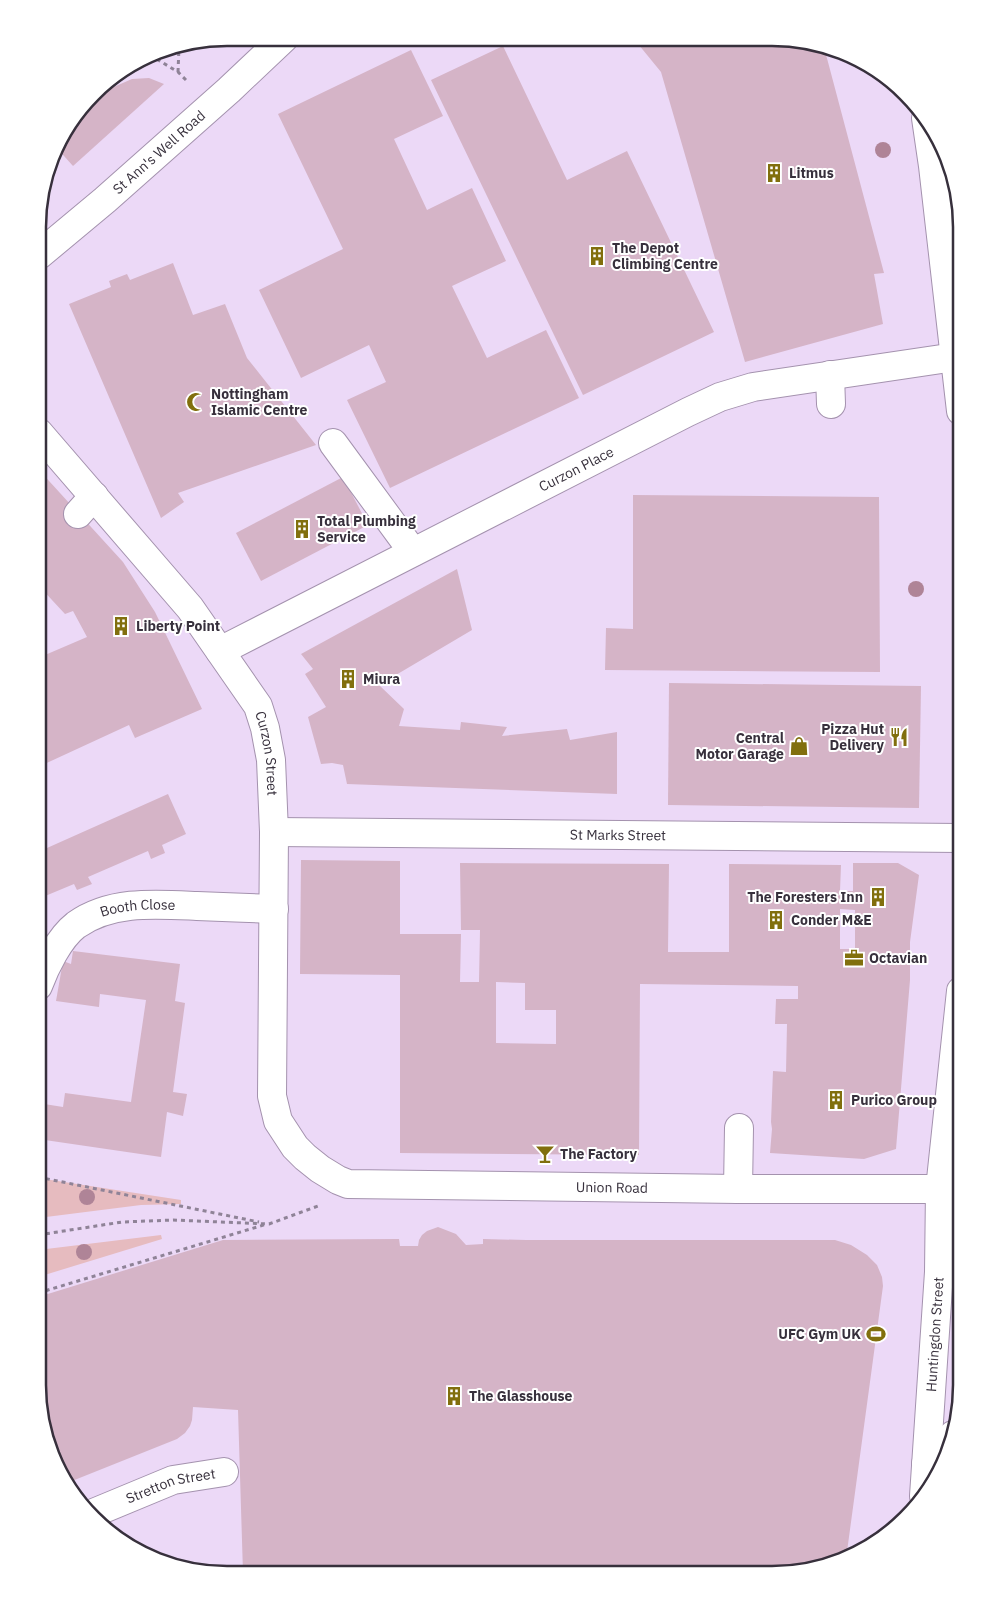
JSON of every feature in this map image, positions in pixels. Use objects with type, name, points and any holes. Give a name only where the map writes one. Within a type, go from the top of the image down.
[{"type":"main road","name":"St Ann's Well Road","points":[[46,249],[105,200],[277,46]]},
{"type":"main road","points":[[941,165],[953,329]]},
{"type":"main road","name":"Curzon Place","points":[[220,651],[413,552],[589,476],[720,397],[753,387],[953,356]]},
{"type":"main road","points":[[830,375],[831,404]]},
{"type":"main road","points":[[334,443],[413,552]]},
{"type":"main road","name":"Curzon Street","points":[[46,444],[86,505],[190,608],[258,706],[265,728],[271,760],[274,832],[272,1096],[278,1121],[295,1147]]},
{"type":"main road","name":"St Marks Street","points":[[274,832],[953,838]]},
{"type":"main road","name":"Booth Close","points":[[46,965],[56,948],[74,927],[93,914],[128,906],[150,904],[274,909]]},
{"type":"main road","name":"Huntingdon Street","points":[[925,1480],[939,1272],[940,1189],[953,1066]]},
{"type":"main road","points":[[738,1189],[739,1128]]},
{"type":"main road","name":"Union Road","points":[[295,1147],[304,1158],[338,1180],[348,1184],[738,1189],[940,1189]]},
{"type":"main road","points":[[926,1464],[941,1448]]},
{"type":"main road","name":"Stretton Street","points":[[97,1511],[173,1480],[224,1472]]},
{"type":"path","points":[[178,72],[180,52]]},
{"type":"path","points":[[158,60],[178,72],[187,81]]},
{"type":"path","points":[[46,1179],[269,1224]]},
{"type":"path","points":[[46,1292],[269,1224],[323,1204],[348,1184]]},
{"type":"path","points":[[46,1234],[122,1222],[173,1220],[269,1224]]},
{"type":"shaded area","points":[[46,1179],[181,1200],[181,1204],[141,1205],[46,1217]]},
{"type":"shaded area","points":[[161,1235],[162,1239],[46,1275],[46,1249]]},
{"type":"building","name":"The Depot Climbing Centre","points":[[503,46],[567,180],[627,151],[714,332],[583,395],[431,80]]},
{"type":"building","name":"Litmus","points":[[640,46],[771,46],[795,48],[826,55],[884,273],[874,274],[883,324],[745,362],[661,72]]},
{"type":"building","points":[[411,50],[443,116],[394,139],[427,210],[472,188],[506,261],[452,286],[487,358],[546,330],[579,398],[390,488],[347,400],[386,382],[369,345],[301,378],[259,290],[343,249],[278,114]]},
{"type":"building","points":[[149,78],[164,84],[73,166],[62,154],[77,127],[91,108],[108,91],[132,79]]},
{"type":"building","name":"Nottingham Islamic Centre","points":[[173,263],[193,315],[225,304],[247,358],[316,445],[178,493],[184,502],[161,518],[69,304],[111,287],[109,281],[127,274],[130,280]]},
{"type":"building","name":"Total Plumbing Service","points":[[343,477],[368,525],[261,581],[236,533]]},
{"type":"building","name":"Liberty Point","points":[[46,478],[123,562],[155,612],[202,709],[135,738],[129,725],[46,763],[46,655],[87,637],[73,611],[65,614],[46,594]]},
{"type":"building","points":[[633,495],[879,497],[880,672],[605,670],[606,628],[633,629]]},
{"type":"building","name":"Miura","points":[[457,569],[472,630],[379,685],[404,709],[399,726],[460,730],[461,722],[507,727],[502,736],[567,729],[570,740],[617,732],[617,794],[347,784],[343,765],[321,764],[308,717],[326,707],[305,674],[313,669],[301,654]]},
{"type":"building","points":[[669,683],[921,686],[919,808],[668,805]]},
{"type":"building","points":[[168,794],[186,834],[162,845],[165,853],[151,859],[148,851],[88,877],[92,884],[77,890],[74,884],[46,896],[46,848]]},
{"type":"building","points":[[301,860],[400,861],[400,934],[461,934],[460,982],[479,982],[480,930],[461,930],[460,863],[669,864],[668,952],[729,952],[729,864],[841,865],[840,891],[853,891],[853,863],[898,863],[919,875],[910,942],[910,980],[896,1149],[864,1159],[770,1153],[773,1071],[786,1072],[787,1024],[775,1024],[776,999],[798,999],[798,986],[640,984],[639,1155],[400,1153],[400,975],[300,974]],"holes":[[[840,909],[855,910],[855,949],[840,949]],[[496,982],[525,983],[525,1010],[556,1010],[556,1044],[496,1043]]]},
{"type":"building","points":[[73,951],[180,964],[175,1001],[185,1003],[173,1092],[187,1094],[183,1116],[167,1112],[161,1157],[46,1140],[46,1104],[63,1107],[65,1093],[131,1102],[146,1000],[100,994],[99,1007],[56,1001],[63,961],[71,964]]},
{"type":"building","name":"The Glasshouse","points":[[438,1227],[456,1234],[466,1245],[483,1244],[483,1239],[835,1240],[851,1245],[867,1255],[877,1265],[882,1277],[883,1286],[847,1549],[818,1560],[771,1566],[243,1566],[238,1410],[193,1407],[190,1426],[177,1439],[74,1480],[65,1465],[56,1443],[48,1408],[46,1384],[46,1295],[223,1240],[399,1239],[400,1246],[418,1246],[422,1235]]},
{"type":"place","name":"Litmus","points":[[774,173]]},
{"type":"place","name":"The Depot Climbing Centre","points":[[597,256]]},
{"type":"place","name":"Nottingham Islamic Centre","points":[[196,402]]},
{"type":"place","name":"Total Plumbing Service","points":[[302,529]]},
{"type":"place","name":"Liberty Point","points":[[121,626]]},
{"type":"place","name":"Miura","points":[[348,679]]},
{"type":"place","name":"Pizza Hut Delivery","points":[[899,737]]},
{"type":"place","name":"Central Motor Garage","points":[[799,746]]},
{"type":"place","name":"The Foresters Inn","points":[[878,897]]},
{"type":"place","name":"Conder M&E","points":[[776,920]]},
{"type":"place","name":"Octavian","points":[[854,958]]},
{"type":"place","name":"Purico Group","points":[[836,1100]]},
{"type":"place","name":"The Factory","points":[[545,1154]]},
{"type":"place","name":"UFC Gym UK","points":[[876,1334]]},
{"type":"place","name":"The Glasshouse","points":[[454,1396]]}]
